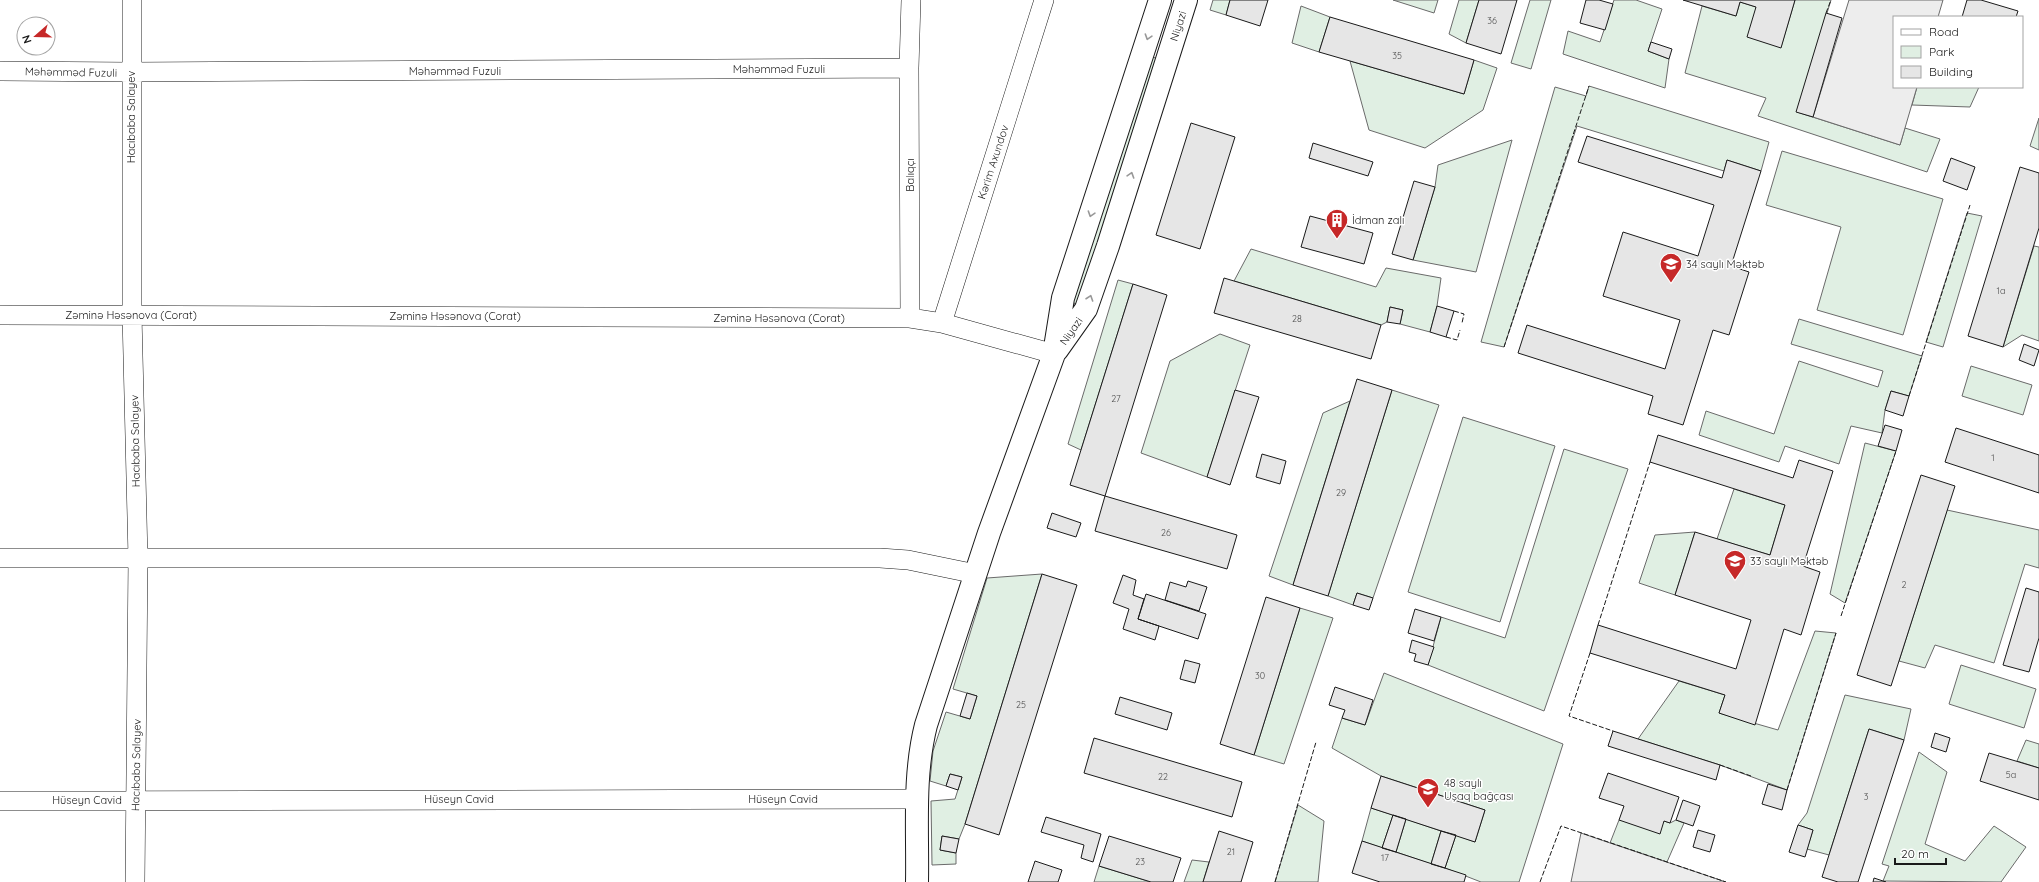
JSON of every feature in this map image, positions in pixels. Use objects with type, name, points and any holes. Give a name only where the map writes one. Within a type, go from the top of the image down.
[{"type":"main road","name":"Niyazi","points":[[1054,354],[1063,298],[1160,0]]},
{"type":"main road","name":"Niyazi","points":[[1054,354],[1086,309],[1108,246],[1186,0]]},
{"type":"main road","points":[[917,882],[920,751],[926,725],[976,574],[1054,354]]},
{"type":"street","name":"Hacıbaba Salayev","points":[[132,0],[132,315],[138,558],[135,882]]},
{"type":"street","name":"Balıqçı","points":[[910,318],[909,68],[911,0]]},
{"type":"street","name":"Kərim Axundov","points":[[942,323],[1044,0]]},
{"type":"street","name":"Məhəmməd Fuzuli","points":[[0,71],[131,72],[909,68]]},
{"type":"street","name":"Zəminə Həsənova (Corat)","points":[[0,315],[910,318]]},
{"type":"street","points":[[910,318],[942,323],[1054,354]]},
{"type":"street","points":[[0,558],[880,558],[908,560],[976,574]]},
{"type":"street","name":"Hüseyn Cavid","points":[[0,801],[918,799]]},
{"type":"green space","points":[[1213,0],[1230,0],[1226,15],[1210,10]]},
{"type":"green space","points":[[1393,0],[1438,0],[1434,13]]},
{"type":"green space","points":[[1459,0],[1479,0],[1466,43],[1449,34]]},
{"type":"green space","points":[[1530,0],[1551,0],[1531,69],[1511,63]]},
{"type":"green space","points":[[1614,0],[1636,0],[1662,9],[1648,51],[1669,59],[1665,88],[1563,54],[1568,31],[1600,42]]},
{"type":"green space","points":[[1795,0],[1831,0],[1797,112],[1900,145],[1905,128],[1940,139],[1927,172],[1758,116],[1766,98],[1685,73],[1702,6],[1736,16],[1740,2],[1756,7],[1781,47]]},
{"type":"green space","points":[[1301,6],[1330,17],[1319,52],[1292,43]]},
{"type":"green space","points":[[1149,56],[1159,59],[1079,305],[1071,302]]},
{"type":"green space","points":[[1474,60],[1497,68],[1483,110],[1425,148],[1369,130],[1350,61],[1464,94]]},
{"type":"green space","points":[[1589,86],[1769,142],[1761,171],[1727,160],[1724,171],[1577,126],[1504,347],[1481,342],[1555,87],[1586,96]]},
{"type":"green space","points":[[1917,88],[1979,88],[1970,107],[1912,105]]},
{"type":"green space","points":[[2039,118],[2039,150],[2030,146]]},
{"type":"green space","points":[[1512,140],[1476,272],[1413,260],[1435,187],[1438,165]]},
{"type":"green space","points":[[1782,151],[1943,199],[1903,335],[1817,310],[1841,227],[1766,205]]},
{"type":"green space","points":[[1967,213],[1982,216],[1943,347],[1926,342]]},
{"type":"green space","points":[[2034,246],[2039,247],[2039,341],[2022,335],[2003,347]]},
{"type":"green space","points":[[1251,249],[1376,287],[1386,268],[1441,278],[1437,306],[1430,332],[1400,324],[1403,310],[1390,307],[1387,322],[1381,325],[1234,281]]},
{"type":"green space","points":[[1118,280],[1133,284],[1081,450],[1068,444]]},
{"type":"green space","points":[[1799,319],[1922,356],[1909,396],[1891,391],[1885,410],[1882,433],[1851,426],[1839,464],[1785,446],[1779,462],[1699,435],[1706,411],[1774,434],[1799,361],[1878,387],[1883,371],[1791,344]]},
{"type":"green space","points":[[1220,334],[1250,345],[1207,477],[1141,453],[1170,361]]},
{"type":"green space","points":[[1971,366],[2032,385],[2023,415],[1962,396]]},
{"type":"green space","points":[[1392,390],[1439,405],[1373,598],[1357,593],[1353,605],[1328,596]]},
{"type":"green space","points":[[1350,401],[1293,585],[1269,576],[1323,413]]},
{"type":"green space","points":[[1463,417],[1555,446],[1500,622],[1408,592]]},
{"type":"green space","points":[[1865,443],[1896,451],[1845,603],[1830,594]]},
{"type":"green space","points":[[1564,449],[1628,469],[1544,711],[1428,665],[1441,617],[1505,638]]},
{"type":"green space","points":[[1734,489],[1785,505],[1770,555],[1717,539]]},
{"type":"green space","points":[[1947,510],[2039,530],[2039,568],[2025,564],[1994,663],[1935,645],[1925,668],[1899,661]]},
{"type":"green space","points":[[1695,532],[1675,595],[1639,583],[1655,535]]},
{"type":"green space","points":[[1042,574],[965,824],[959,839],[942,836],[940,850],[956,853],[956,864],[932,865],[931,801],[955,799],[962,777],[950,774],[946,786],[930,781],[933,751],[946,712],[970,719],[977,696],[953,689],[987,578]]},
{"type":"green space","points":[[1300,608],[1333,618],[1284,764],[1254,755]]},
{"type":"green space","points":[[1815,631],[1836,633],[1787,790],[1720,765],[1638,739],[1679,681],[1725,695],[1719,713],[1778,730]]},
{"type":"green space","points":[[1961,665],[2036,689],[2024,728],[1949,704]]},
{"type":"green space","points":[[1384,673],[1563,744],[1519,882],[1481,882],[1445,868],[1456,835],[1475,842],[1485,810],[1381,776],[1332,748],[1342,718],[1365,725]]},
{"type":"green space","points":[[1845,695],[1911,709],[1904,740],[1869,729],[1829,855],[1807,849],[1813,830],[1798,825],[1807,813]]},
{"type":"green space","points":[[2026,740],[2039,744],[2039,768],[2017,761]]},
{"type":"green space","points":[[1919,752],[1947,772],[1925,844],[1965,861],[1994,826],[2026,847],[2001,882],[1883,881],[1889,866],[1882,864]]},
{"type":"green space","points":[[1298,805],[1324,821],[1318,882],[1275,882]]},
{"type":"green space","points":[[1371,808],[1393,815],[1382,848],[1362,841]]},
{"type":"green space","points":[[1406,819],[1441,831],[1431,864],[1396,852]]},
{"type":"green space","points":[[1619,820],[1664,821],[1670,823],[1676,820],[1684,823],[1667,862],[1610,843]]},
{"type":"green space","points":[[1192,860],[1209,862],[1203,882],[1184,882]]},
{"type":"green space","points":[[1099,866],[1151,882],[1094,882]]},
{"type":"shaded area","points":[[1849,0],[1943,0],[1938,16],[1893,16],[1893,88],[1917,88],[1900,145],[1813,117]]},
{"type":"shaded area","points":[[1581,833],[1610,843],[1726,882],[1571,882]]},
{"type":"building","points":[[1230,0],[1268,0],[1260,26],[1226,15]]},
{"type":"building","points":[[1479,0],[1517,0],[1501,54],[1466,43]]},
{"type":"building","points":[[1586,0],[1599,0],[1613,4],[1605,30],[1580,23]]},
{"type":"building","points":[[1683,0],[1795,0],[1781,48],[1747,37],[1756,7],[1740,2],[1736,16]]},
{"type":"building","points":[[1967,0],[1981,0],[2018,11],[2016,16],[1962,16]]},
{"type":"building","points":[[1826,13],[1842,18],[1813,117],[1796,112]]},
{"type":"building","points":[[1330,17],[1474,60],[1464,94],[1319,52]]},
{"type":"building","points":[[1651,42],[1672,49],[1669,59],[1648,51]]},
{"type":"building","points":[[1191,123],[1235,137],[1200,249],[1156,235]]},
{"type":"building","name":"34 saylı Məktəb","points":[[1587,136],[1722,178],[1727,160],[1761,171],[1731,266],[1749,272],[1729,335],[1713,330],[1683,425],[1648,414],[1653,396],[1518,353],[1527,325],[1665,369],[1680,320],[1603,296],[1623,232],[1698,256],[1714,205],[1578,162]]},
{"type":"building","points":[[1313,143],[1373,162],[1368,176],[1309,158]]},
{"type":"building","points":[[1951,158],[1975,167],[1967,190],[1943,181]]},
{"type":"building","points":[[2020,167],[2039,173],[2039,228],[2003,347],[1968,336]]},
{"type":"building","points":[[1414,181],[1435,187],[1413,260],[1392,254]]},
{"type":"building","name":"İdman zalı","points":[[1310,216],[1373,233],[1364,264],[1301,247]]},
{"type":"building","points":[[1224,278],[1381,325],[1371,359],[1214,313]]},
{"type":"building","points":[[1133,284],[1167,295],[1105,496],[1070,485]]},
{"type":"building","points":[[1437,306],[1454,311],[1446,337],[1430,332]]},
{"type":"building","points":[[1390,307],[1403,310],[1400,324],[1387,322]]},
{"type":"building","points":[[2024,344],[2039,350],[2034,366],[2019,360]]},
{"type":"building","points":[[1357,379],[1392,390],[1328,596],[1293,585]]},
{"type":"building","points":[[1235,390],[1259,397],[1230,485],[1207,477]]},
{"type":"building","points":[[1891,391],[1909,396],[1903,416],[1885,410]]},
{"type":"building","points":[[1885,425],[1902,430],[1896,451],[1878,446]]},
{"type":"building","points":[[1956,428],[2039,455],[2039,493],[1945,462]]},
{"type":"building","name":"33 saylı Məktəb","points":[[1658,435],[1793,478],[1799,460],[1833,471],[1803,566],[1820,572],[1801,635],[1784,629],[1755,725],[1719,713],[1725,695],[1590,653],[1598,625],[1736,669],[1751,620],[1675,595],[1695,532],[1770,555],[1785,505],[1650,462]]},
{"type":"building","points":[[1262,454],[1286,461],[1280,484],[1256,477]]},
{"type":"building","points":[[1921,475],[1955,486],[1891,686],[1857,675]]},
{"type":"building","points":[[1105,496],[1237,535],[1227,569],[1095,531]]},
{"type":"building","points":[[1052,513],[1081,523],[1076,537],[1047,528]]},
{"type":"building","points":[[1042,574],[1077,585],[999,835],[965,824]]},
{"type":"building","points":[[1123,575],[1136,580],[1133,595],[1144,599],[1138,619],[1159,626],[1155,640],[1123,629],[1129,609],[1113,603]]},
{"type":"building","points":[[1188,581],[1207,587],[1199,611],[1165,600],[1170,582],[1186,587]]},
{"type":"building","points":[[2026,588],[2039,592],[2039,638],[2029,672],[2003,665]]},
{"type":"building","points":[[1357,593],[1373,598],[1369,610],[1353,605]]},
{"type":"building","points":[[1146,594],[1206,614],[1198,639],[1138,619]]},
{"type":"building","points":[[1266,597],[1300,608],[1254,755],[1220,744]]},
{"type":"building","points":[[1415,609],[1441,617],[1434,641],[1408,633]]},
{"type":"building","points":[[1412,640],[1434,647],[1428,665],[1414,661],[1416,654],[1409,652]]},
{"type":"building","points":[[1185,660],[1200,664],[1195,683],[1180,679]]},
{"type":"building","points":[[1335,687],[1373,700],[1365,725],[1342,718],[1345,710],[1329,705]]},
{"type":"building","points":[[967,693],[977,696],[970,719],[960,716]]},
{"type":"building","points":[[1120,697],[1172,713],[1167,730],[1115,714]]},
{"type":"building","points":[[1869,729],[1904,740],[1858,882],[1838,882],[1822,877]]},
{"type":"building","points":[[1613,731],[1720,765],[1716,780],[1608,746]]},
{"type":"building","points":[[1935,733],[1950,738],[1946,752],[1931,747]]},
{"type":"building","points":[[1094,738],[1242,782],[1232,817],[1084,773]]},
{"type":"building","points":[[1989,753],[2039,768],[2039,800],[1980,781]]},
{"type":"building","points":[[1608,773],[1679,797],[1670,823],[1664,821],[1660,834],[1619,820],[1624,806],[1599,798]]},
{"type":"building","points":[[950,774],[962,777],[958,790],[946,786]]},
{"type":"building","points":[[1381,776],[1485,810],[1475,842],[1371,808]]},
{"type":"building","points":[[1768,784],[1787,790],[1782,810],[1762,804]]},
{"type":"building","points":[[1683,800],[1700,806],[1693,826],[1676,820]]},
{"type":"building","points":[[1393,815],[1406,819],[1396,852],[1382,848]]},
{"type":"building","points":[[1046,817],[1101,834],[1093,862],[1081,858],[1084,845],[1041,832]]},
{"type":"building","points":[[1798,825],[1813,830],[1805,857],[1789,852]]},
{"type":"building","points":[[1698,830],[1715,835],[1710,852],[1693,847]]},
{"type":"building","points":[[1219,831],[1253,842],[1241,882],[1203,882]]},
{"type":"building","points":[[1441,831],[1456,835],[1445,868],[1431,864]]},
{"type":"building","points":[[942,836],[959,839],[956,853],[940,850]]},
{"type":"building","points":[[1109,836],[1181,858],[1173,882],[1151,882],[1099,866]]},
{"type":"building","points":[[1362,841],[1466,875],[1464,882],[1380,882],[1352,873]]},
{"type":"building","points":[[1035,861],[1062,870],[1058,882],[1028,882]]},
{"type":"building","points":[[1874,878],[1886,882],[1873,882]]},
{"type":"fence","points":[[1826,13],[1831,0]]},
{"type":"fence","points":[[1504,347],[1589,86]]},
{"type":"fence","points":[[1909,396],[1970,205]]},
{"type":"fence","points":[[1454,311],[1464,314],[1462,323]]},
{"type":"fence","points":[[1446,337],[1457,340],[1460,330]]},
{"type":"fence","points":[[1841,616],[1896,451]]},
{"type":"fence","points":[[1598,625],[1650,462]]},
{"type":"fence","points":[[1787,790],[1836,633]]},
{"type":"fence","points":[[1590,653],[1569,716],[1613,731]]},
{"type":"fence","points":[[1275,882],[1316,742]]},
{"type":"fence","points":[[1720,765],[1751,776]]},
{"type":"fence","points":[[1540,882],[1561,826],[1726,882]]},
{"type":"place","name":"İdman zalı","points":[[1337,240]]},
{"type":"place","name":"34 saylı Məktəb","points":[[1671,284]]},
{"type":"place","name":"33 saylı Məktəb","points":[[1735,580]]},
{"type":"place","name":"48 saylı Uşaq bağçası","points":[[1428,808]]}]
